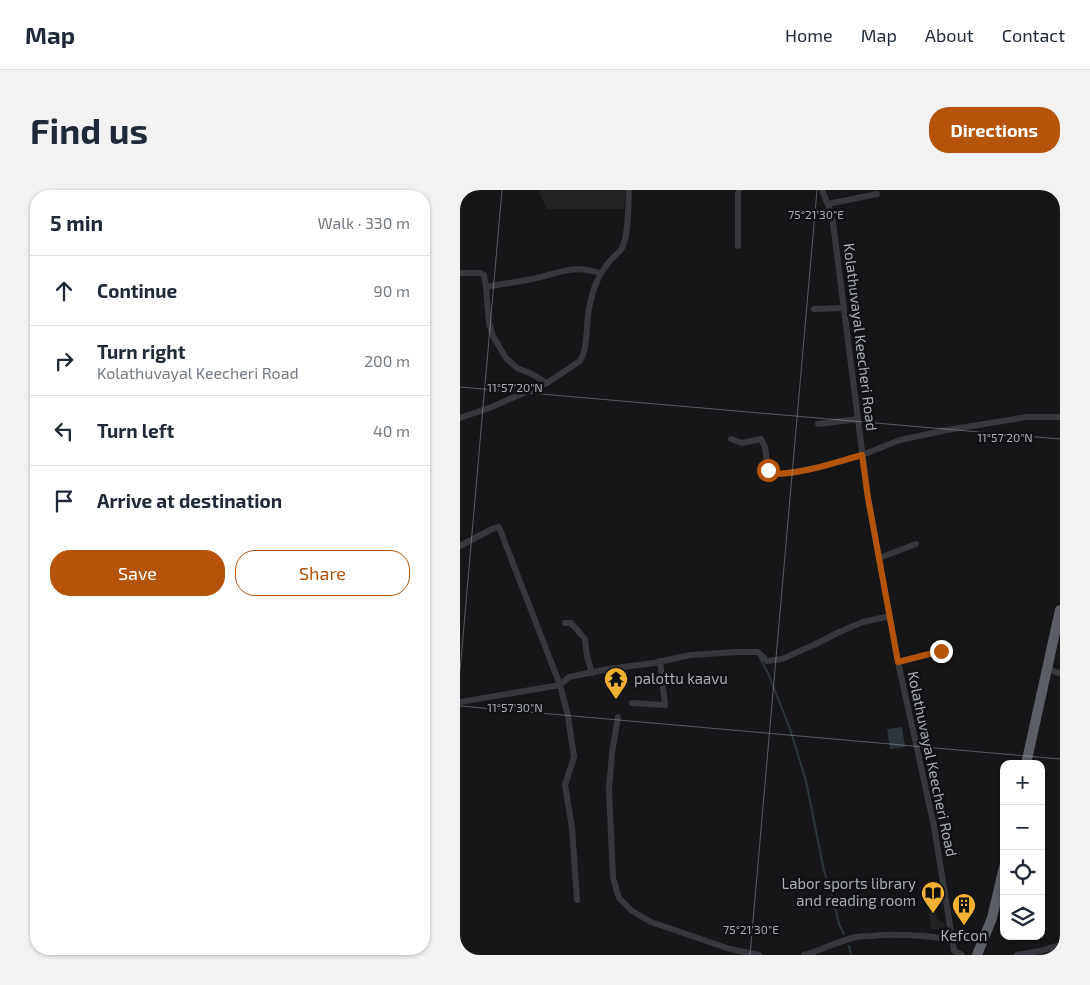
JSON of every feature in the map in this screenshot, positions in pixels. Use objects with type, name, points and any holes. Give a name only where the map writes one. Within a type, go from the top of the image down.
[{"type":"highway","points":[[1027,760],[1060,610]]},
{"type":"highway","points":[[977,955],[992,918],[1000,884]]},
{"type":"street","points":[[460,418],[489,408],[547,382],[580,361],[583,357],[587,318],[593,289],[600,273],[622,248],[626,236],[629,190]]},
{"type":"street","points":[[738,246],[739,190]]},
{"type":"street","name":"Kolathuvayal Keecheri Road","points":[[822,190],[832,216],[868,498],[898,662],[934,826],[954,951],[962,955]]},
{"type":"street","points":[[828,204],[877,194]]},
{"type":"street","points":[[486,287],[571,268],[583,268],[600,273]]},
{"type":"street","points":[[460,273],[480,273],[484,275],[489,323],[493,336],[506,358],[517,368],[547,382]]},
{"type":"street","points":[[814,309],[844,308]]},
{"type":"street","points":[[731,439],[742,443],[761,439],[765,447],[768,470],[772,474],[782,474],[821,467],[862,455],[900,440],[947,430],[1027,417],[1060,417]]},
{"type":"street","points":[[818,424],[858,419]]},
{"type":"street","points":[[460,546],[499,527],[560,685],[568,716],[574,758],[565,785],[572,828],[577,900]]},
{"type":"street","points":[[879,558],[916,544]]},
{"type":"street","points":[[460,702],[560,685],[569,677],[660,662],[690,655],[758,652],[767,661],[782,659],[863,622],[890,616]]},
{"type":"street","points":[[565,623],[571,623],[585,639],[592,673]]},
{"type":"street","points":[[898,662],[941,651]]},
{"type":"street","points":[[632,703],[665,705],[660,662]]},
{"type":"street","points":[[1047,667],[1054,672],[1060,673]]},
{"type":"street","points":[[618,717],[609,789],[613,878],[619,898],[632,911],[651,922],[730,948],[759,955]]},
{"type":"street","points":[[804,955],[854,938],[887,934],[952,939]]},
{"type":"street","points":[[1017,955],[1060,945]]},
{"type":"shaded area","points":[[538,190],[626,190],[624,209],[547,209]]},
{"type":"shaded area","points":[[902,727],[905,747],[890,749],[887,729]]},
{"type":"shaded area","points":[[935,911],[938,921],[944,923],[945,929],[931,929],[929,913]]},
{"type":"waterway","points":[[760,658],[768,673],[790,729],[806,781],[824,871],[839,924],[844,934]]},
{"type":"waterway","points":[[849,946],[851,955]]},
{"type":"place","name":"palottu kaavu","points":[[616,700]]},
{"type":"place","name":"Labor sports library and reading room","points":[[933,914]]},
{"type":"place","name":"Kefcon","points":[[964,926]]},
{"type":"route","points":[[768,470],[772,474],[782,474],[821,467],[862,455],[898,662],[941,651]]}]
